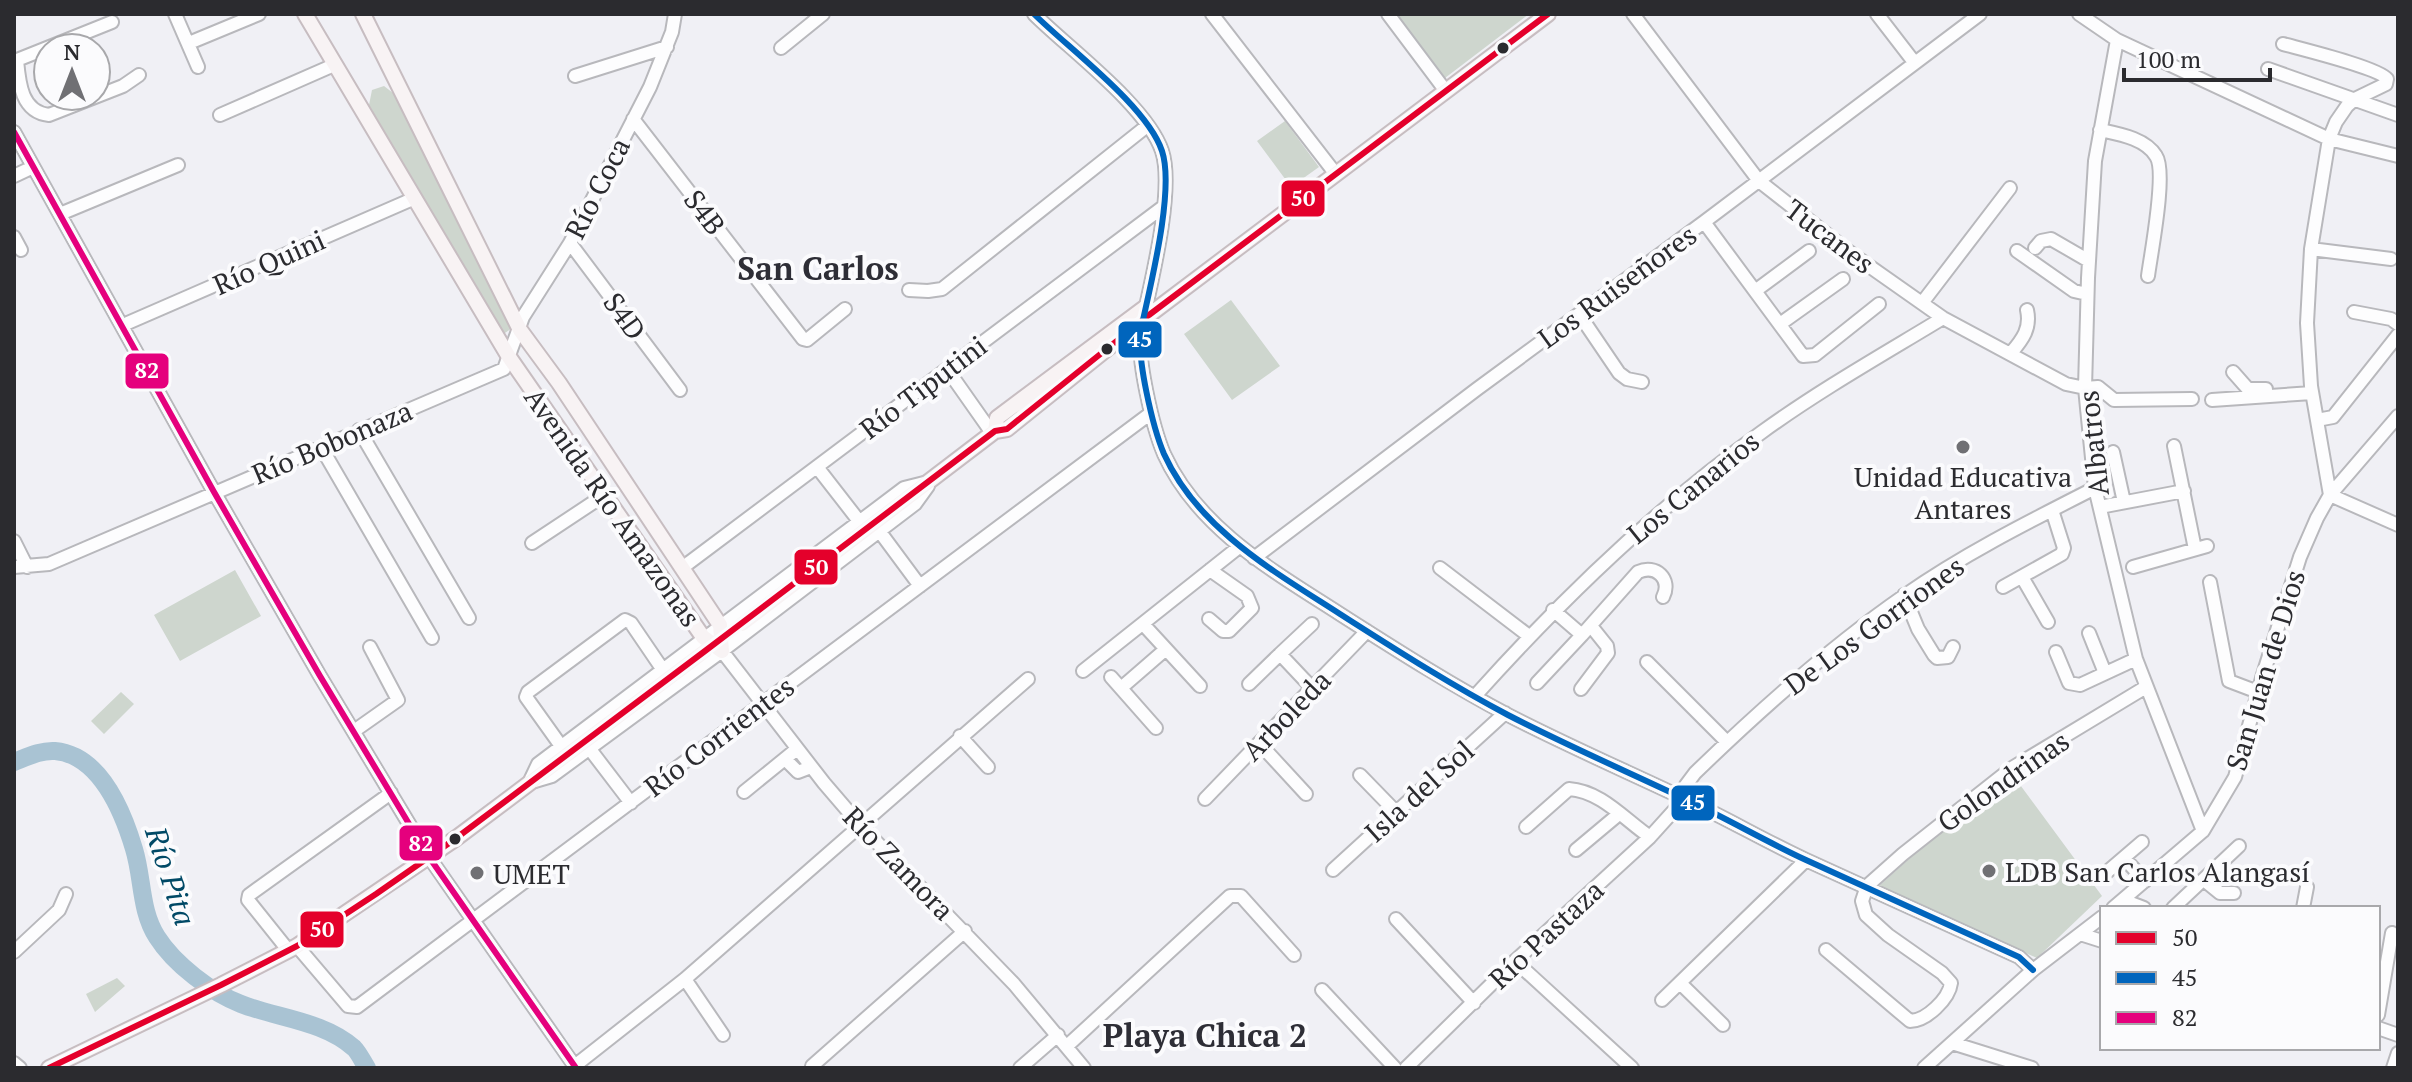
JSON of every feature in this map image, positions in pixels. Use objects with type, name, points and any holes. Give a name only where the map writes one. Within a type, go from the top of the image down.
[{"type":"main road","name":"Avenida Río Amazonas","points":[[305,14],[509,357],[606,494],[704,644],[722,651],[720,625],[520,330],[363,14]]},
{"type":"main road","points":[[1444,88],[1540,14]]},
{"type":"main road","points":[[742,624],[993,432],[1007,429],[1146,312],[1333,170],[1548,14]]},
{"type":"main road","points":[[49,1068],[292,948],[429,857],[529,783],[704,644]]},
{"type":"street","points":[[175,14],[198,67]]},
{"type":"street","points":[[189,43],[259,14]]},
{"type":"street","name":"Río Coca","points":[[509,357],[528,306],[570,243],[633,119],[667,47],[675,14]]},
{"type":"street","points":[[781,48],[823,14]]},
{"type":"street","points":[[1034,14],[1095,70],[1147,126],[1163,154],[1163,207],[1141,332],[1151,413],[1157,438],[1171,469],[1199,505],[1239,547],[1367,631],[1505,713],[1806,860],[2019,957],[2033,970]]},
{"type":"street","points":[[1212,14],[1333,170]]},
{"type":"street","points":[[1388,14],[1444,88]]},
{"type":"street","name":"Tucanes","points":[[1633,14],[1759,181],[1852,254],[1943,318],[2066,384],[2098,387],[2114,400],[2192,399]]},
{"type":"street","points":[[1877,14],[1914,62]]},
{"type":"street","name":"Los Ruiseñores","points":[[1254,558],[1980,14]]},
{"type":"street","points":[[2079,14],[2117,40],[2329,139],[2398,156]]},
{"type":"street","points":[[112,22],[17,60],[17,92],[33,109],[46,116],[123,86],[139,75]]},
{"type":"street","name":"Albatros","points":[[2117,40],[2095,161],[2087,294],[2085,388],[2095,488],[2136,659],[2203,831]]},
{"type":"street","points":[[2283,44],[2385,74],[2387,79],[2386,84],[2347,106],[2329,139],[2311,249],[2307,323],[2312,390],[2330,495],[2398,525]]},
{"type":"street","points":[[575,76],[667,47]]},
{"type":"street","points":[[220,115],[334,65]]},
{"type":"street","points":[[2268,69],[2398,115]]},
{"type":"street","name":"S4B","points":[[633,119],[803,339],[807,340],[845,309]]},
{"type":"street","points":[[909,290],[942,289],[1147,126]]},
{"type":"street","points":[[2100,130],[2138,141],[2159,159],[2160,184],[2148,276]]},
{"type":"street","points":[[14,132],[214,492],[429,857],[574,1067],[685,979],[1028,679]]},
{"type":"street","points":[[60,214],[178,165]]},
{"type":"street","points":[[14,176],[33,167]]},
{"type":"street","points":[[1922,303],[2010,188]]},
{"type":"street","name":"Río Quini","points":[[123,325],[415,198]]},
{"type":"street","name":"Río Tiputini","points":[[682,568],[1163,207]]},
{"type":"street","points":[[1704,222],[1803,356],[1812,357],[1879,304]]},
{"type":"street","points":[[14,237],[21,250]]},
{"type":"street","points":[[2035,248],[2041,241],[2051,239],[2089,261]]},
{"type":"street","name":"S4D","points":[[570,243],[680,390]]},
{"type":"street","points":[[2311,249],[2391,259]]},
{"type":"street","points":[[1755,291],[1809,251]]},
{"type":"street","points":[[2017,251],[2074,291],[2087,294]]},
{"type":"street","points":[[1780,324],[1843,279]]},
{"type":"street","points":[[2011,353],[2027,329],[2027,310]]},
{"type":"street","points":[[2354,312],[2391,319],[2398,324]]},
{"type":"street","points":[[1579,314],[1619,373],[1627,379],[1642,382]]},
{"type":"street","name":"Los Canarios","points":[[1475,696],[1553,610],[1616,550],[1762,432],[1827,388],[1943,318]]},
{"type":"street","points":[[2317,420],[2333,417],[2398,335]]},
{"type":"street","name":"Río Bobonaza","points":[[21,567],[49,564],[504,369],[509,357]]},
{"type":"street","points":[[947,369],[993,432]]},
{"type":"street","points":[[2233,372],[2248,389],[2312,390]]},
{"type":"street","points":[[2212,400],[2312,390]]},
{"type":"street","name":"Río Corrientes","points":[[292,948],[353,1008],[1151,413]]},
{"type":"street","name":"San Juan de Dios","points":[[2118,904],[2203,831],[2235,777],[2300,557],[2330,495],[2398,416]]},
{"type":"street","points":[[359,430],[469,618]]},
{"type":"street","points":[[2133,567],[2201,548],[2174,446]]},
{"type":"street","points":[[321,447],[432,638]]},
{"type":"street","points":[[2113,452],[2124,502]]},
{"type":"street","points":[[817,467],[859,521]]},
{"type":"street","points":[[529,783],[538,764],[663,670],[704,644],[720,625],[904,488],[931,481]]},
{"type":"street","points":[[529,783],[552,776],[722,651],[915,504],[931,481]]},
{"type":"street","name":"De Los Gorriones","points":[[1680,797],[1695,773],[1784,688],[1904,595],[1997,539],[2095,488]]},
{"type":"street","points":[[2100,507],[2184,491]]},
{"type":"street","points":[[532,543],[606,494]]},
{"type":"street","points":[[2003,587],[2062,554],[2064,548],[2052,510]]},
{"type":"street","points":[[880,532],[920,586]]},
{"type":"street","points":[[14,541],[21,567]]},
{"type":"street","points":[[1083,671],[1239,547]]},
{"type":"street","points":[[1440,568],[1529,636]]},
{"type":"street","points":[[1537,683],[1638,572],[1646,568],[1660,574],[1666,583],[1663,597]]},
{"type":"street","points":[[1209,619],[1223,631],[1229,631],[1252,608],[1247,596],[1210,570]]},
{"type":"street","points":[[2022,577],[2048,622]]},
{"type":"street","points":[[2210,582],[2229,681],[2258,692]]},
{"type":"street","points":[[1904,595],[1918,629],[1934,655],[1937,658],[1948,657],[1953,647]]},
{"type":"street","points":[[1553,610],[1607,646],[1608,653],[1581,689]]},
{"type":"street","points":[[561,746],[526,697],[540,682],[625,620],[631,623],[663,670]]},
{"type":"street","points":[[1143,624],[1200,686]]},
{"type":"street","points":[[1249,684],[1312,624]]},
{"type":"street","name":"Arboleda","points":[[1205,799],[1367,631]]},
{"type":"street","points":[[2089,633],[2105,673]]},
{"type":"street","points":[[354,731],[398,700],[370,647]]},
{"type":"street","points":[[1121,688],[1166,649]]},
{"type":"street","name":"Río Zamora","points":[[722,651],[860,825],[965,931],[1084,1068]]},
{"type":"street","points":[[2056,652],[2069,683],[2080,685],[2136,659]]},
{"type":"street","points":[[1280,654],[1313,689]]},
{"type":"street","points":[[1647,662],[1727,742]]},
{"type":"street","points":[[1111,677],[1156,728]]},
{"type":"street","name":"Golondrinas","points":[[1867,886],[2012,768],[2146,687]]},
{"type":"street","name":"Isla del Sol","points":[[1333,870],[1505,713]]},
{"type":"street","points":[[960,736],[988,767]]},
{"type":"street","points":[[1259,743],[1306,794]]},
{"type":"street","points":[[589,748],[631,803]]},
{"type":"street","points":[[744,792],[797,749]]},
{"type":"street","points":[[785,759],[798,772],[811,767]]},
{"type":"street","points":[[1360,775],[1396,812]]},
{"type":"street","points":[[1526,827],[1569,789],[1594,795],[1650,837]]},
{"type":"street","points":[[292,948],[248,900],[249,895],[391,793]]},
{"type":"street","name":"Río Pastaza","points":[[1406,1068],[1515,961],[1650,837],[1678,806],[1680,797]]},
{"type":"street","points":[[1576,850],[1619,814]]},
{"type":"street","points":[[2100,878],[2142,842]]},
{"type":"street","points":[[2175,906],[2239,846]]},
{"type":"street","points":[[2124,858],[2145,881]]},
{"type":"street","points":[[1662,1000],[1806,860]]},
{"type":"street","points":[[2204,880],[2220,893],[2234,893]]},
{"type":"street","points":[[1826,950],[1910,1021],[1923,1018],[1949,991],[1951,983],[1942,973],[1888,935],[1866,915],[1862,901],[1867,886]]},
{"type":"street","points":[[2303,906],[2307,887]]},
{"type":"street","points":[[14,952],[59,910],[66,894]]},
{"type":"street","points":[[1020,1068],[1062,1040],[1230,896],[1241,896],[1294,955]]},
{"type":"street","points":[[1396,919],[1474,1003]]},
{"type":"street","points":[[1924,1068],[2033,970],[2100,919]]},
{"type":"street","points":[[812,1066],[965,931]]},
{"type":"street","points":[[2380,1003],[2392,933]]},
{"type":"street","points":[[2080,934],[2100,940]]},
{"type":"street","points":[[1515,961],[1632,1068]]},
{"type":"street","points":[[685,979],[723,1035]]},
{"type":"street","points":[[1680,983],[1723,1025]]},
{"type":"street","points":[[1322,990],[1395,1068]]},
{"type":"street","points":[[1952,1043],[2032,1068]]},
{"type":"street","points":[[2393,1068],[2398,1053]]},
{"type":"street","points":[[14,1063],[20,1068]]},
{"type":"shaded area","points":[[1529,14],[1445,78],[1398,16]]},
{"type":"shaded area","points":[[384,86],[393,93],[512,328],[502,335],[369,105],[372,90]]},
{"type":"shaded area","points":[[1285,121],[1319,167],[1291,187],[1257,141]]},
{"type":"shaded area","points":[[1231,300],[1280,366],[1232,400],[1184,334]]},
{"type":"shaded area","points":[[235,570],[261,616],[180,661],[154,615]]},
{"type":"shaded area","points":[[121,692],[134,704],[104,734],[91,721]]},
{"type":"shaded area","name":"LDB San Carlos Alangasí","points":[[2015,778],[2102,896],[2037,958],[1879,886],[1960,813]]},
{"type":"shaded area","points":[[117,978],[125,986],[95,1012],[86,994]]},
{"type":"waterway","name":"Río Pita","points":[[14,762],[55,751],[85,763],[97,774],[116,803],[137,860],[142,894],[152,927],[173,957],[194,976],[230,999],[315,1026],[342,1039],[356,1050],[367,1068]]},
{"type":"transit line","name":"45","points":[[1034,14],[1124,97],[1154,134],[1162,151],[1165,168],[1163,213],[1141,329],[1143,374],[1164,454],[1179,481],[1217,527],[1290,582],[1487,703],[1806,860],[2019,957],[2033,970]]},
{"type":"transit line","name":"50","points":[[49,1068],[297,946],[455,839],[995,431],[1007,429],[1149,315],[1548,14]]},
{"type":"transit line","name":"82","points":[[14,132],[320,676],[429,857],[576,1068]]},
{"type":"place","name":"Unidad Educativa Antares","points":[[1963,447]]},
{"type":"place","name":"LDB San Carlos Alangasí","points":[[1989,871]]},
{"type":"place","name":"UMET","points":[[477,873]]},
{"type":"district","name":"San Carlos","points":[[818,268]]},
{"type":"district","name":"Playa Chica 2","points":[[1205,1035]]}]
